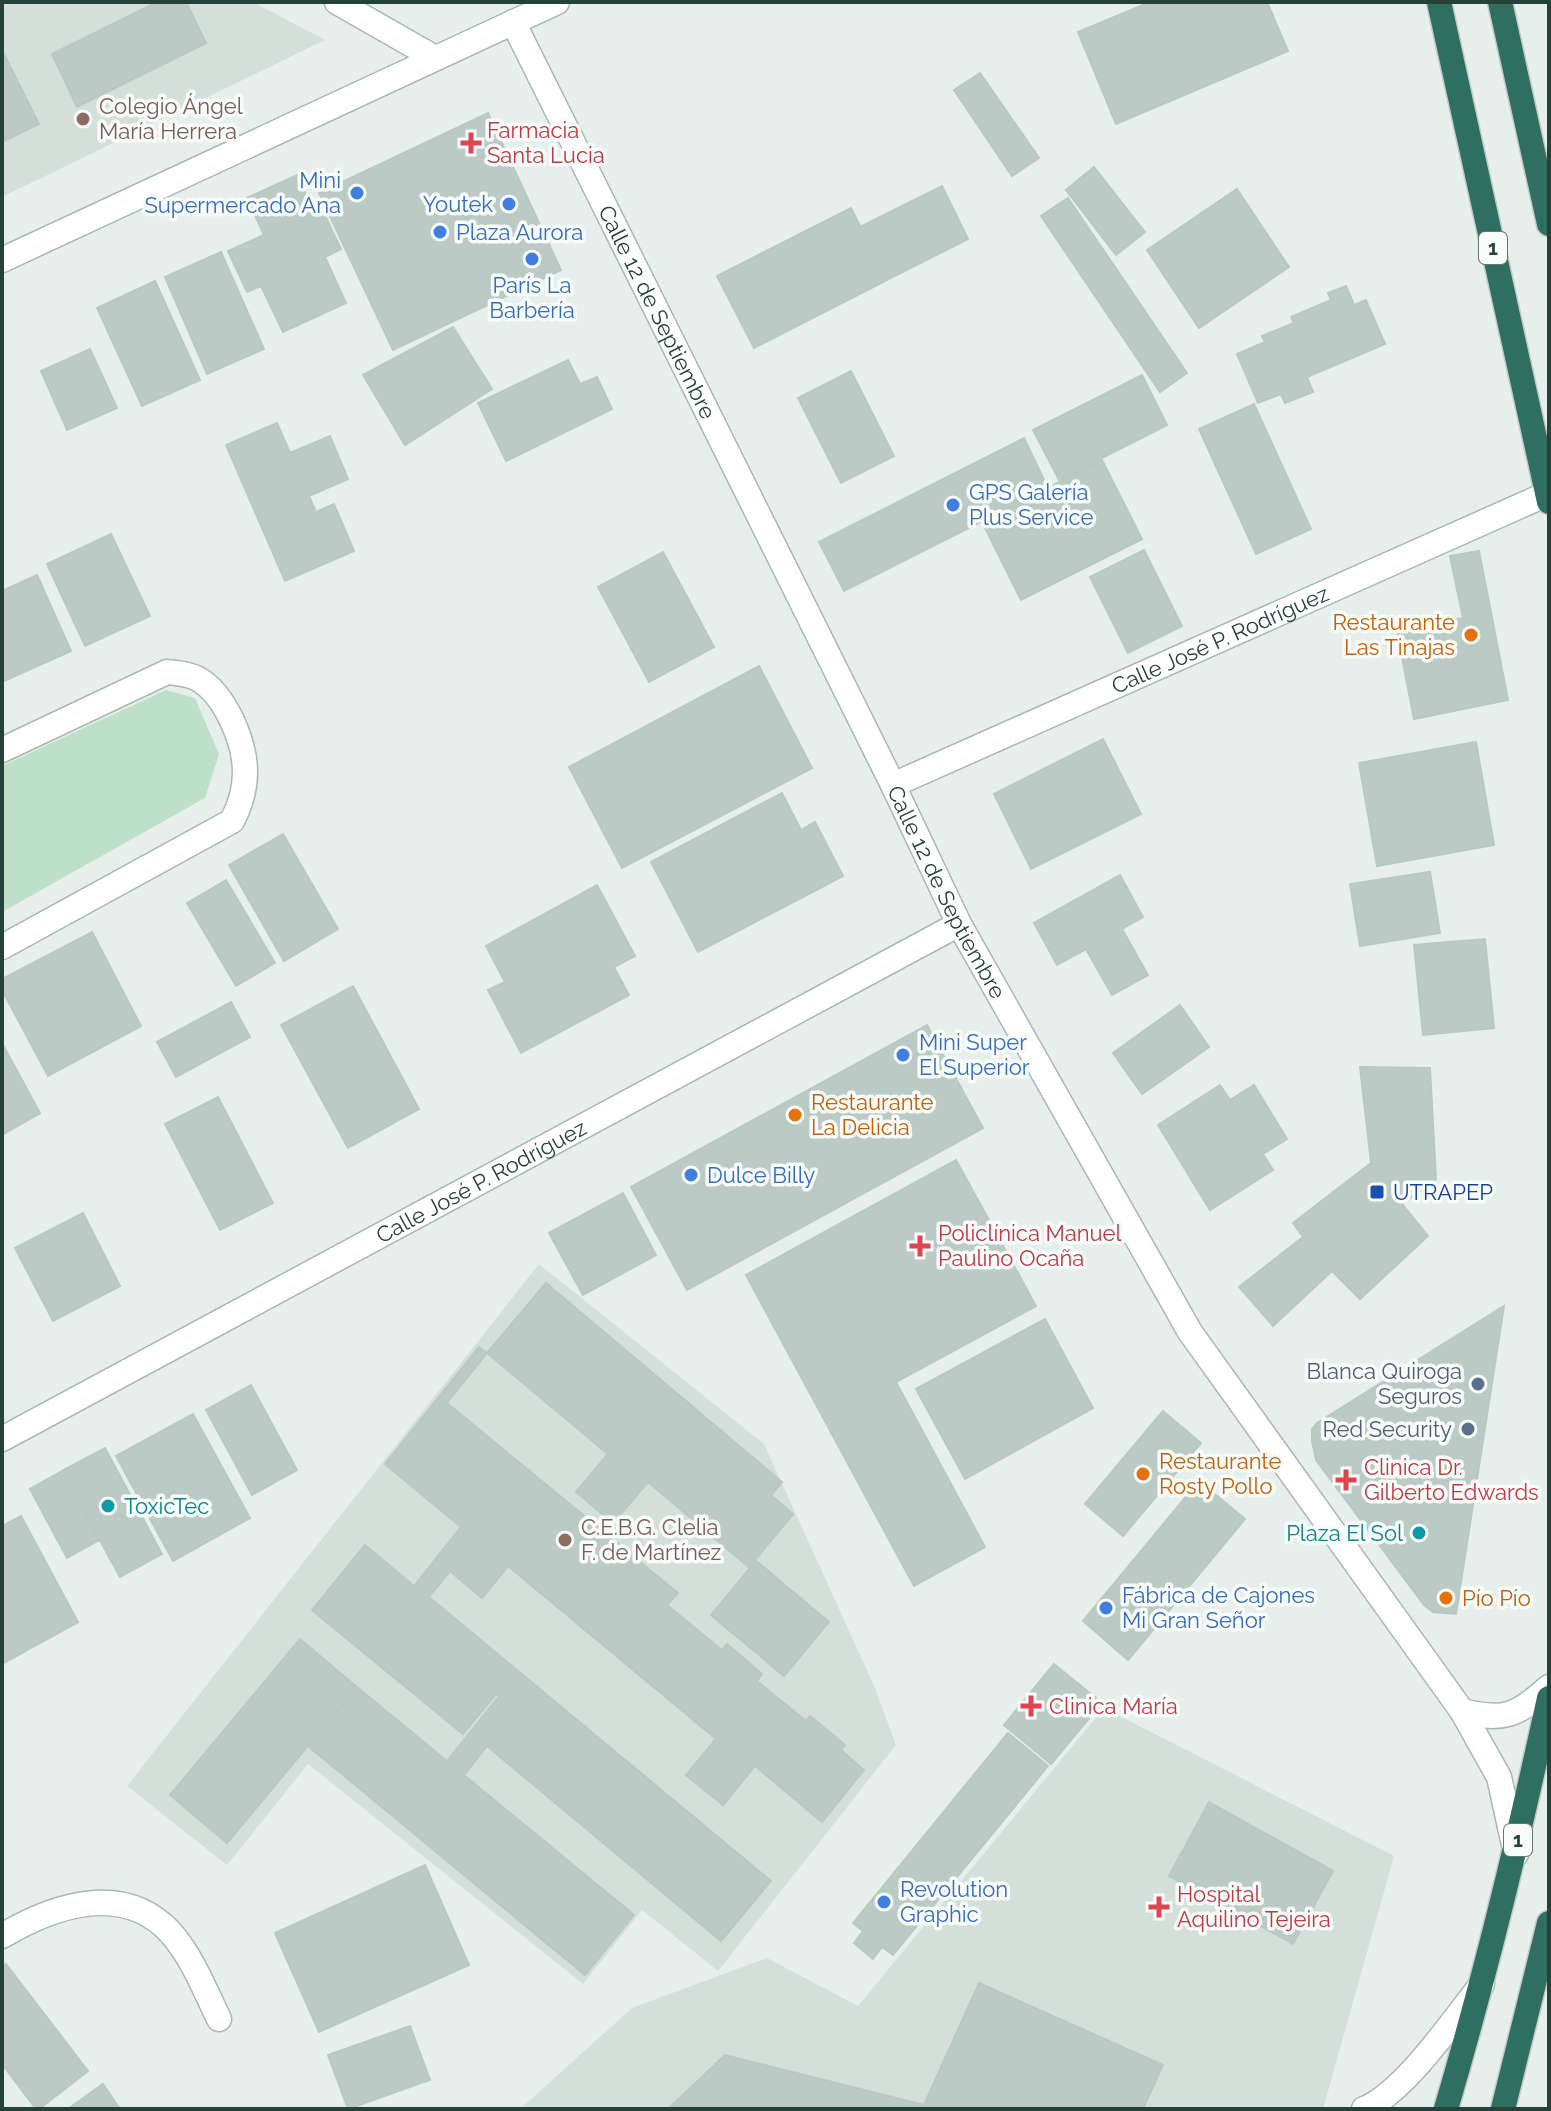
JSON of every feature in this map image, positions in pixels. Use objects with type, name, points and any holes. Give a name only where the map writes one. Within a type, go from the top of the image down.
[{"type":"highway","name":"1","points":[[1439,2],[1548,496]]},
{"type":"highway","points":[[1500,2],[1549,224]]},
{"type":"highway","name":"1","points":[[1446,2109],[1484,1981],[1516,1854],[1549,1698]]},
{"type":"highway","points":[[1503,2109],[1549,1923]]},
{"type":"street","points":[[337,2],[435,58]]},
{"type":"street","points":[[2,260],[557,2]]},
{"type":"street","name":"Calle 12 de Septiembre","points":[[513,22],[893,785],[959,924],[1190,1332],[1462,1711],[1486,1750],[1499,1777],[1516,1854]]},
{"type":"street","name":"Calle José P. Rodríguez","points":[[893,785],[1548,496]]},
{"type":"street","points":[[2,750],[167,672],[195,677],[216,694],[240,744],[245,775],[240,806],[232,821],[2,947]]},
{"type":"street","name":"Calle José P. Rodríguez","points":[[2,1439],[959,924]]},
{"type":"street","points":[[1462,1711],[1487,1717],[1509,1716],[1549,1687]]},
{"type":"street","points":[[2,1936],[67,1906],[107,1902],[133,1909],[157,1921],[177,1940],[219,2019]]},
{"type":"street","points":[[1374,2108],[1405,2077],[1484,1981]]},
{"type":"shaded area","name":"Colegio Ángel María Herrera","points":[[2,2],[253,2],[325,40],[2,197]]},
{"type":"shaded area","name":"C.E.B.G. Clelia F. de Martínez","points":[[539,1264],[764,1444],[875,1688],[896,1745],[718,1971],[642,1910],[583,1984],[308,1764],[227,1865],[127,1786]]},
{"type":"shaded area","name":"Hospital Aquilino Tejeira","points":[[1104,1708],[1394,1856],[1323,2109],[520,2109],[632,2008],[767,1958],[858,2006]]},
{"type":"green space","points":[[166,690],[195,698],[219,754],[205,798],[2,912],[2,766]]},
{"type":"building","points":[[157,2],[186,2],[206,43],[77,107],[52,54]]},
{"type":"building","points":[[1150,2],[1267,2],[1288,51],[1116,124],[1078,32]]},
{"type":"building","points":[[2,50],[39,124],[2,142]]},
{"type":"building","points":[[980,73],[1039,158],[1012,176],[954,90]]},
{"type":"building","name":"Plaza Aurora","points":[[488,113],[561,270],[393,350],[319,193]]},
{"type":"building","points":[[1094,167],[1145,232],[1116,255],[1066,190]]},
{"type":"building","points":[[297,175],[314,213],[322,209],[341,249],[325,257],[346,303],[283,332],[261,286],[247,292],[228,251],[264,235],[247,198]]},
{"type":"building","points":[[942,186],[968,239],[887,280],[860,227]]},
{"type":"building","points":[[1237,189],[1289,267],[1199,328],[1147,250]]},
{"type":"building","points":[[1068,198],[1187,373],[1160,392],[1041,216]]},
{"type":"building","points":[[851,208],[887,280],[754,348],[717,276]]},
{"type":"building","points":[[221,252],[264,349],[207,374],[165,277]]},
{"type":"building","points":[[155,281],[200,380],[142,406],[97,308]]},
{"type":"building","points":[[1346,286],[1354,305],[1366,300],[1385,344],[1307,377],[1313,392],[1285,403],[1281,394],[1258,403],[1237,354],[1265,342],[1262,336],[1294,323],[1291,317],[1331,300],[1328,293]]},
{"type":"building","points":[[453,327],[492,389],[405,445],[363,375]]},
{"type":"building","points":[[90,349],[117,408],[67,430],[41,371]]},
{"type":"building","points":[[568,360],[580,384],[597,377],[612,409],[506,461],[478,403]]},
{"type":"building","points":[[851,371],[894,456],[841,483],[798,398]]},
{"type":"building","points":[[1142,375],[1167,425],[1059,480],[1033,430]]},
{"type":"building","points":[[1254,404],[1311,529],[1256,554],[1199,429]]},
{"type":"building","points":[[277,423],[290,453],[330,436],[348,479],[309,496],[316,512],[334,504],[354,551],[285,581],[226,445]]},
{"type":"building","name":"GPS Galería Plus Service","points":[[1024,438],[1048,488],[844,591],[819,542]]},
{"type":"building","points":[[1102,460],[1142,539],[1021,600],[982,522]]},
{"type":"building","points":[[111,534],[150,616],[85,646],[47,564]]},
{"type":"building","points":[[1144,550],[1182,626],[1128,653],[1090,577]]},
{"type":"building","points":[[1479,551],[1508,700],[1414,719],[1397,632],[1463,618],[1450,556]]},
{"type":"building","points":[[663,552],[714,647],[649,682],[598,587]]},
{"type":"building","points":[[37,575],[71,651],[2,682],[2,591]]},
{"type":"building","points":[[759,666],[812,768],[622,868],[569,767]]},
{"type":"building","points":[[1103,739],[1141,814],[1031,869],[994,794]]},
{"type":"building","points":[[1476,742],[1494,845],[1377,866],[1359,763]]},
{"type":"building","points":[[782,793],[801,830],[815,822],[843,876],[698,952],[651,862]]},
{"type":"building","points":[[283,834],[338,929],[284,961],[229,865]]},
{"type":"building","points":[[1430,872],[1440,933],[1360,946],[1350,884]]},
{"type":"building","points":[[1120,875],[1143,917],[1122,929],[1148,975],[1112,995],[1086,949],[1057,965],[1034,923]]},
{"type":"building","points":[[226,880],[275,963],[236,986],[187,903]]},
{"type":"building","points":[[597,885],[635,956],[614,967],[629,995],[521,1053],[488,990],[505,982],[486,946]]},
{"type":"building","points":[[92,932],[141,1026],[48,1076],[2,990],[2,979]]},
{"type":"building","points":[[1485,939],[1494,1028],[1423,1035],[1414,945]]},
{"type":"building","points":[[353,986],[419,1109],[348,1148],[281,1025]]},
{"type":"building","points":[[231,1002],[250,1037],[176,1077],[157,1042]]},
{"type":"building","points":[[1180,1005],[1209,1047],[1142,1094],[1113,1053]]},
{"type":"building","points":[[927,1025],[983,1128],[687,1290],[631,1187]]},
{"type":"building","points":[[2,1043],[40,1113],[2,1135]]},
{"type":"building","name":"UTRAPEP","points":[[1360,1067],[1430,1068],[1436,1179],[1402,1204],[1428,1236],[1360,1299],[1332,1271],[1273,1326],[1239,1287],[1303,1237],[1293,1223],[1371,1163]]},
{"type":"building","points":[[1220,1085],[1230,1100],[1254,1085],[1287,1139],[1263,1154],[1273,1170],[1210,1210],[1158,1125]]},
{"type":"building","points":[[218,1097],[273,1203],[220,1230],[165,1124]]},
{"type":"building","points":[[956,1160],[1036,1306],[896,1382],[985,1547],[914,1586],[746,1275]]},
{"type":"building","points":[[623,1193],[656,1255],[583,1295],[549,1233]]},
{"type":"building","points":[[83,1213],[120,1286],[53,1321],[15,1248]]},
{"type":"building","points":[[546,1283],[782,1482],[771,1495],[793,1514],[755,1560],[829,1622],[784,1676],[711,1615],[750,1568],[648,1482],[613,1523],[576,1492],[608,1454],[487,1353]]},
{"type":"building","name":"Plaza El Sol","points":[[1504,1306],[1456,1614],[1433,1612],[1424,1605],[1316,1460],[1312,1429]]},
{"type":"building","points":[[1045,1319],[1093,1408],[965,1479],[916,1389]]},
{"type":"building","points":[[479,1347],[487,1353],[447,1403],[678,1593],[667,1605],[722,1650],[727,1644],[762,1674],[757,1681],[806,1721],[810,1716],[845,1745],[841,1750],[864,1770],[822,1822],[755,1766],[723,1805],[686,1775],[716,1739],[508,1566],[482,1598],[450,1571],[429,1597],[771,1881],[721,1941],[487,1746],[464,1775],[447,1761],[499,1696],[496,1694],[463,1734],[312,1610],[365,1545],[414,1586],[461,1527],[385,1464]]},
{"type":"building","points":[[251,1385],[297,1470],[252,1495],[206,1410]]},
{"type":"building","name":"Restaurante Rosty Pollo","points":[[1163,1411],[1201,1443],[1123,1536],[1085,1504]]},
{"type":"building","points":[[193,1414],[250,1518],[173,1561],[116,1456]]},
{"type":"building","name":"ToxicTec","points":[[105,1448],[162,1554],[120,1577],[62,1471]]},
{"type":"building","points":[[62,1471],[99,1540],[67,1558],[30,1489]]},
{"type":"building","points":[[1199,1481],[1245,1519],[1128,1660],[1083,1621]]},
{"type":"building","points":[[21,1516],[78,1622],[2,1664],[2,1526]]},
{"type":"building","points":[[300,1639],[357,1687],[227,1843],[170,1795]]},
{"type":"building","points":[[1054,1664],[1102,1703],[1051,1764],[1004,1725]]},
{"type":"building","points":[[357,1687],[634,1915],[585,1975],[308,1746]]},
{"type":"building","points":[[1008,1733],[1048,1766],[893,1955],[882,1947],[873,1959],[854,1943],[863,1931],[853,1923]]},
{"type":"building","points":[[1209,1802],[1333,1871],[1293,1944],[1169,1876]]},
{"type":"building","points":[[425,1865],[469,1965],[319,2032],[275,1933]]},
{"type":"building","points":[[6,1964],[88,2071],[39,2109],[2,2064],[2,1967]]},
{"type":"building","points":[[979,1983],[1163,2065],[1143,2109],[668,2109],[725,2055],[924,2105]]},
{"type":"building","points":[[410,2026],[430,2080],[348,2109],[328,2055]]},
{"type":"building","points":[[103,2084],[120,2109],[68,2109]]},
{"type":"place","name":"Colegio Ángel María Herrera","points":[[83,119]]},
{"type":"place","name":"Farmacia Santa Lucia","points":[[471,143]]},
{"type":"place","name":"Mini Supermercado Ana","points":[[357,193]]},
{"type":"place","name":"Youtek","points":[[509,204]]},
{"type":"place","name":"Plaza Aurora","points":[[440,232]]},
{"type":"place","name":"París La Barbería","points":[[532,259]]},
{"type":"place","name":"GPS Galería Plus Service","points":[[953,505]]},
{"type":"place","name":"Restaurante Las Tinajas","points":[[1471,635]]},
{"type":"place","name":"Mini Super El Superior","points":[[903,1055]]},
{"type":"place","name":"Restaurante La Delicia","points":[[795,1115]]},
{"type":"place","name":"Dulce Billy","points":[[691,1175]]},
{"type":"place","name":"UTRAPEP","points":[[1377,1192]]},
{"type":"place","name":"Policlínica Manuel Paulino Ocaña","points":[[920,1246]]},
{"type":"place","name":"Blanca Quiroga Seguros","points":[[1478,1384]]},
{"type":"place","name":"Red Security","points":[[1468,1429]]},
{"type":"place","name":"Restaurante Rosty Pollo","points":[[1143,1474]]},
{"type":"place","name":"Clinica Dr. Gilberto Edwards","points":[[1346,1480]]},
{"type":"place","name":"ToxicTec","points":[[108,1506]]},
{"type":"place","name":"Plaza El Sol","points":[[1419,1533]]},
{"type":"place","name":"C.E.B.G. Clelia F. de Martínez","points":[[565,1540]]},
{"type":"place","name":"Pío Pío","points":[[1446,1598]]},
{"type":"place","name":"Fábrica de Cajones Mi Gran Señor","points":[[1106,1608]]},
{"type":"place","name":"Clinica María","points":[[1031,1706]]},
{"type":"place","name":"Revolution Graphic","points":[[884,1902]]},
{"type":"place","name":"Hospital Aquilino Tejeira","points":[[1159,1907]]}]
